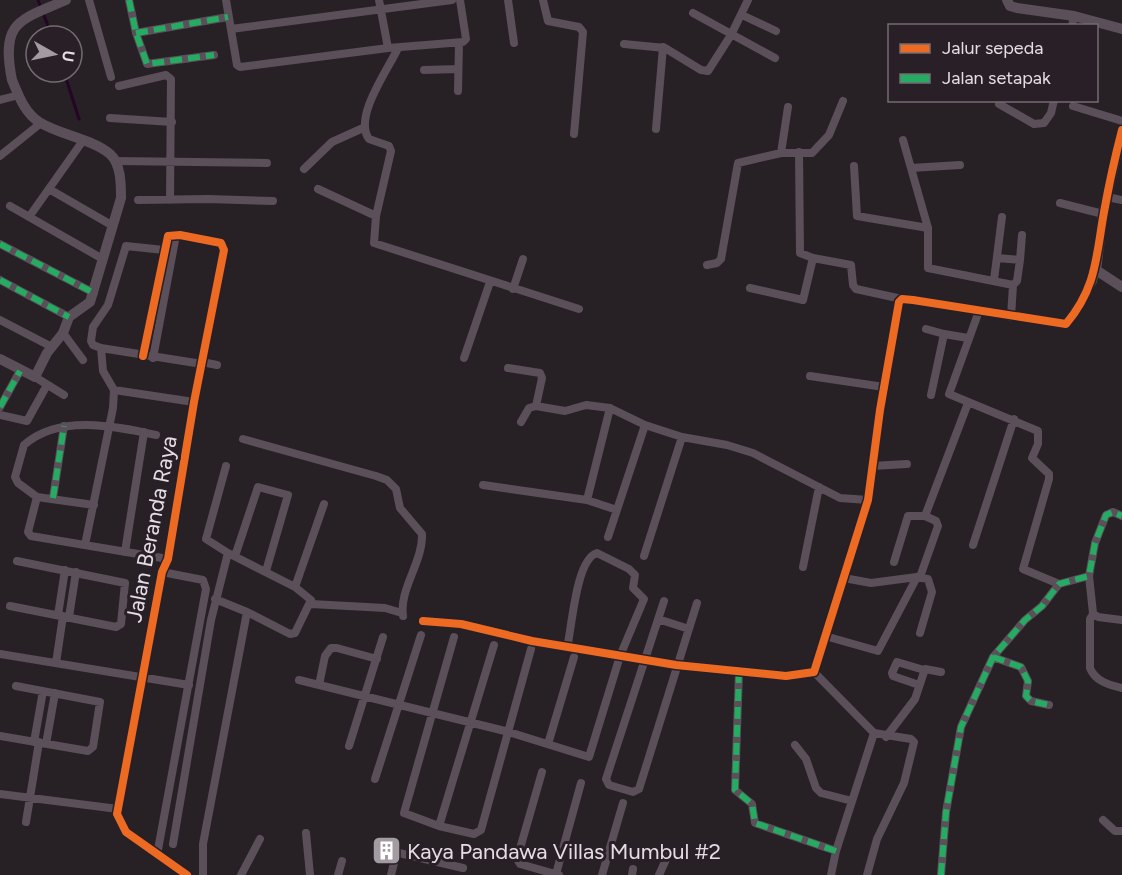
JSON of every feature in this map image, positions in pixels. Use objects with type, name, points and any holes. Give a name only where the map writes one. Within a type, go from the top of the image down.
[{"type":"street","points":[[89,0],[111,77]]},
{"type":"street","points":[[129,0],[136,33],[149,65],[214,55]]},
{"type":"street","points":[[226,0],[237,65],[240,67],[393,48],[459,43],[466,39],[460,0]]},
{"type":"street","points":[[379,0],[393,48],[371,95],[363,128],[369,139],[389,146],[391,151],[376,216],[374,243],[579,309]]},
{"type":"street","points":[[231,29],[452,0]]},
{"type":"street","points":[[508,0],[514,43]]},
{"type":"street","points":[[543,0],[548,21],[579,27],[583,32],[574,135]]},
{"type":"street","points":[[624,44],[663,47],[706,71],[731,35],[748,0]]},
{"type":"street","points":[[1007,0],[1010,6],[1017,8],[1091,24]]},
{"type":"street","points":[[63,1],[16,21],[7,31],[3,41],[3,54],[28,113],[41,123],[100,148],[118,161],[267,163]]},
{"type":"street","points":[[693,13],[775,58]]},
{"type":"street","points":[[742,15],[777,31]]},
{"type":"street","points":[[136,33],[228,17]]},
{"type":"street","points":[[1098,25],[1122,29]]},
{"type":"street","points":[[458,91],[459,43]]},
{"type":"street","points":[[656,129],[663,47]]},
{"type":"street","points":[[424,70],[459,69]]},
{"type":"street","points":[[119,86],[169,76],[172,122],[170,200]]},
{"type":"street","points":[[0,100],[19,95]]},
{"type":"street","points":[[707,265],[717,263],[721,259],[738,163],[781,153],[812,153],[823,144],[843,101]]},
{"type":"street","points":[[999,104],[1037,124],[1044,123],[1051,113],[1054,102]]},
{"type":"street","points":[[1073,106],[1122,121]]},
{"type":"street","points":[[781,153],[788,107]]},
{"type":"street","points":[[110,118],[172,122]]},
{"type":"street","points":[[0,156],[41,123]]},
{"type":"street","points":[[304,169],[332,142],[363,128]]},
{"type":"street","points":[[798,152],[800,251],[813,258],[851,266],[853,285],[856,289],[902,299],[1066,324],[1093,281],[1103,214],[1118,163],[1122,130]]},
{"type":"street","points":[[29,217],[49,189],[77,140]]},
{"type":"street","points":[[903,140],[928,228],[928,268],[1013,285]]},
{"type":"street","points":[[35,376],[63,333],[69,317],[87,306],[94,293],[101,258],[121,198],[118,161]]},
{"type":"street","points":[[911,168],[960,165]]},
{"type":"street","points":[[854,166],[855,213],[861,218],[928,228]]},
{"type":"street","points":[[49,189],[113,226]]},
{"type":"street","points":[[318,189],[376,216]]},
{"type":"street","points":[[1107,197],[1122,200]]},
{"type":"street","points":[[138,200],[273,201]]},
{"type":"street","points":[[1060,203],[1103,214]]},
{"type":"street","points":[[10,206],[101,258]]},
{"type":"street","points":[[994,280],[1002,217]]},
{"type":"street","points":[[143,356],[164,250],[168,236],[176,235],[153,358]]},
{"type":"street","name":"Jalan Beranda Raya","points":[[157,855],[135,840],[121,825],[118,809],[162,572],[168,559],[194,402],[224,250],[220,242],[176,235]]},
{"type":"street","points":[[1011,317],[1013,285],[1017,281],[1022,235]]},
{"type":"street","points":[[0,244],[94,293]]},
{"type":"street","points":[[164,250],[126,246],[108,305],[92,333],[93,345],[153,358],[218,365]]},
{"type":"street","points":[[750,288],[803,300],[813,258]]},
{"type":"street","points":[[997,258],[1020,260]]},
{"type":"street","points":[[513,288],[523,259]]},
{"type":"street","points":[[1096,270],[1122,287]]},
{"type":"street","points":[[0,280],[69,317]]},
{"type":"street","points":[[464,358],[490,282]]},
{"type":"street","points":[[814,672],[868,500],[897,310],[902,299]]},
{"type":"street","points":[[979,311],[950,394],[1038,431],[1038,444],[1032,458],[1049,474],[1023,569],[1059,584]]},
{"type":"street","points":[[0,320],[52,347]]},
{"type":"street","points":[[926,329],[968,338]]},
{"type":"street","points":[[63,333],[83,360]]},
{"type":"street","points":[[931,395],[944,334]]},
{"type":"street","points":[[85,545],[111,427],[114,390],[102,371],[101,348]]},
{"type":"street","points":[[0,359],[35,376],[64,395]]},
{"type":"street","points":[[508,368],[540,373],[542,378],[536,406]]},
{"type":"street","points":[[0,406],[20,370]]},
{"type":"street","points":[[810,376],[884,387]]},
{"type":"street","points":[[0,415],[27,421],[47,386]]},
{"type":"street","points":[[114,390],[194,402]]},
{"type":"street","points":[[925,516],[968,403]]},
{"type":"street","points":[[521,423],[529,408],[536,406],[565,411],[586,405],[610,408],[645,425],[682,437],[727,445],[753,453],[840,498],[868,500]]},
{"type":"street","points":[[587,500],[610,408]]},
{"type":"street","points":[[973,544],[1014,419]]},
{"type":"street","points":[[608,537],[645,425]]},
{"type":"street","points":[[53,498],[64,426]]},
{"type":"street","points":[[94,505],[37,497],[18,483],[15,477],[24,445],[42,433],[64,426],[111,427],[156,435]]},
{"type":"street","points":[[125,552],[144,432]]},
{"type":"street","points":[[644,556],[682,437]]},
{"type":"street","points":[[243,439],[376,476],[392,485],[405,516],[422,534],[421,548],[403,615],[385,608],[311,604]]},
{"type":"street","points":[[872,466],[907,464]]},
{"type":"street","points":[[215,599],[290,634],[295,633],[311,604],[309,597],[295,587],[206,539],[226,465]]},
{"type":"street","points":[[483,485],[587,500],[617,510]]},
{"type":"street","points":[[173,844],[215,599],[258,487],[288,495],[266,571]]},
{"type":"street","points":[[803,567],[819,488]]},
{"type":"street","points":[[37,497],[30,535],[168,559]]},
{"type":"street","points":[[295,587],[324,504]]},
{"type":"street","points":[[1122,516],[1113,512],[1106,515],[1095,543],[1089,576],[1090,609],[1094,614],[1122,620]]},
{"type":"street","points":[[825,636],[876,651],[881,650],[919,577],[938,526],[936,521],[925,516],[908,516],[894,562]]},
{"type":"street","points":[[299,680],[509,732],[589,757],[620,656],[643,597],[633,588],[636,580],[633,572],[597,554],[586,562],[581,575],[567,648]]},
{"type":"street","points":[[10,606],[116,627],[121,624],[127,584],[17,561]]},
{"type":"street","points":[[56,663],[63,616],[65,570]]},
{"type":"street","points":[[63,616],[76,572]]},
{"type":"street","points":[[162,572],[203,580],[205,583],[189,685],[157,855],[187,875]]},
{"type":"street","points":[[941,875],[946,812],[961,727],[993,657],[1025,620],[1042,606],[1059,584],[1089,576]]},
{"type":"street","points":[[844,578],[871,583],[919,577],[930,581],[932,592],[920,633]]},
{"type":"street","points":[[664,601],[606,779],[609,785],[633,792],[639,789],[697,603]]},
{"type":"street","points":[[204,875],[203,844],[247,612]]},
{"type":"street","points":[[1094,614],[1090,619],[1088,660],[1093,675],[1122,688]]},
{"type":"street","points":[[658,619],[689,629]]},
{"type":"street","points":[[423,621],[461,624],[567,648],[676,665],[786,676],[814,672]]},
{"type":"street","points":[[375,780],[421,635]]},
{"type":"street","points":[[349,746],[383,637]]},
{"type":"street","points":[[454,637],[404,811],[409,817],[474,834],[481,830],[531,649]]},
{"type":"street","points":[[439,826],[494,645]]},
{"type":"street","points":[[320,685],[325,656],[331,648],[377,659]]},
{"type":"street","points":[[0,654],[189,685]]},
{"type":"street","points":[[548,744],[574,657]]},
{"type":"street","points":[[993,657],[1022,667],[1028,681],[1026,696],[1031,701],[1048,705]]},
{"type":"street","points":[[919,685],[893,676],[892,673],[899,662],[924,670],[927,668],[941,672]]},
{"type":"street","points":[[886,737],[912,703],[924,670]]},
{"type":"street","points":[[739,671],[735,790],[754,806],[755,823],[836,851]]},
{"type":"street","points":[[814,672],[874,733],[886,737],[911,739],[914,745],[904,783],[877,839],[867,875]]},
{"type":"street","points":[[0,736],[91,750],[102,705],[97,700],[16,686]]},
{"type":"street","points":[[26,822],[40,743],[43,691]]},
{"type":"street","points":[[40,743],[55,693]]},
{"type":"street","points":[[831,875],[836,851],[874,733]]},
{"type":"street","points":[[795,745],[806,759],[816,788],[821,793],[852,801]]},
{"type":"street","points":[[542,772],[517,859],[520,864],[557,875],[581,783]]},
{"type":"street","points":[[0,794],[30,800],[118,809]]},
{"type":"street","points":[[602,875],[623,803]]},
{"type":"street","points":[[1103,820],[1115,831],[1122,831]]},
{"type":"street","points":[[306,833],[310,875]]},
{"type":"street","points":[[241,875],[260,839]]},
{"type":"street","points":[[392,874],[396,855],[399,853],[463,868]]},
{"type":"street","points":[[660,875],[668,855]]},
{"type":"street","points":[[338,875],[342,861]]},
{"type":"waterway","points":[[38,0],[47,24]]},
{"type":"waterway","points":[[68,84],[79,119]]},
{"type":"marked path","points":[[129,0],[136,33],[147,64],[214,55]]},
{"type":"marked path","points":[[136,33],[228,17]]},
{"type":"marked path","points":[[0,244],[94,293]]},
{"type":"marked path","points":[[0,280],[69,317]]},
{"type":"marked path","points":[[0,407],[20,371]]},
{"type":"marked path","points":[[53,498],[64,426]]},
{"type":"marked path","points":[[941,875],[946,812],[961,727],[993,657],[1025,620],[1042,606],[1059,584],[1089,576],[1095,543],[1106,515],[1113,512],[1122,516]]},
{"type":"marked path","points":[[993,657],[1021,667],[1028,681],[1026,696],[1031,701],[1049,705]]},
{"type":"marked path","points":[[739,671],[735,790],[752,804],[755,823],[836,851]]},
{"type":"cycle path","points":[[423,621],[461,624],[532,641],[676,665],[786,676],[814,672],[868,500],[880,410],[899,302],[902,299],[913,300],[1066,324],[1084,297],[1094,271],[1108,191],[1122,130]]},
{"type":"cycle path","points":[[143,356],[168,236],[180,235],[221,243],[224,250],[194,402],[168,559],[162,572],[117,814],[126,832],[187,875]]},
{"type":"place","name":"Kaya Pandawa Villas Mumbul #2","points":[[386,851]]}]
